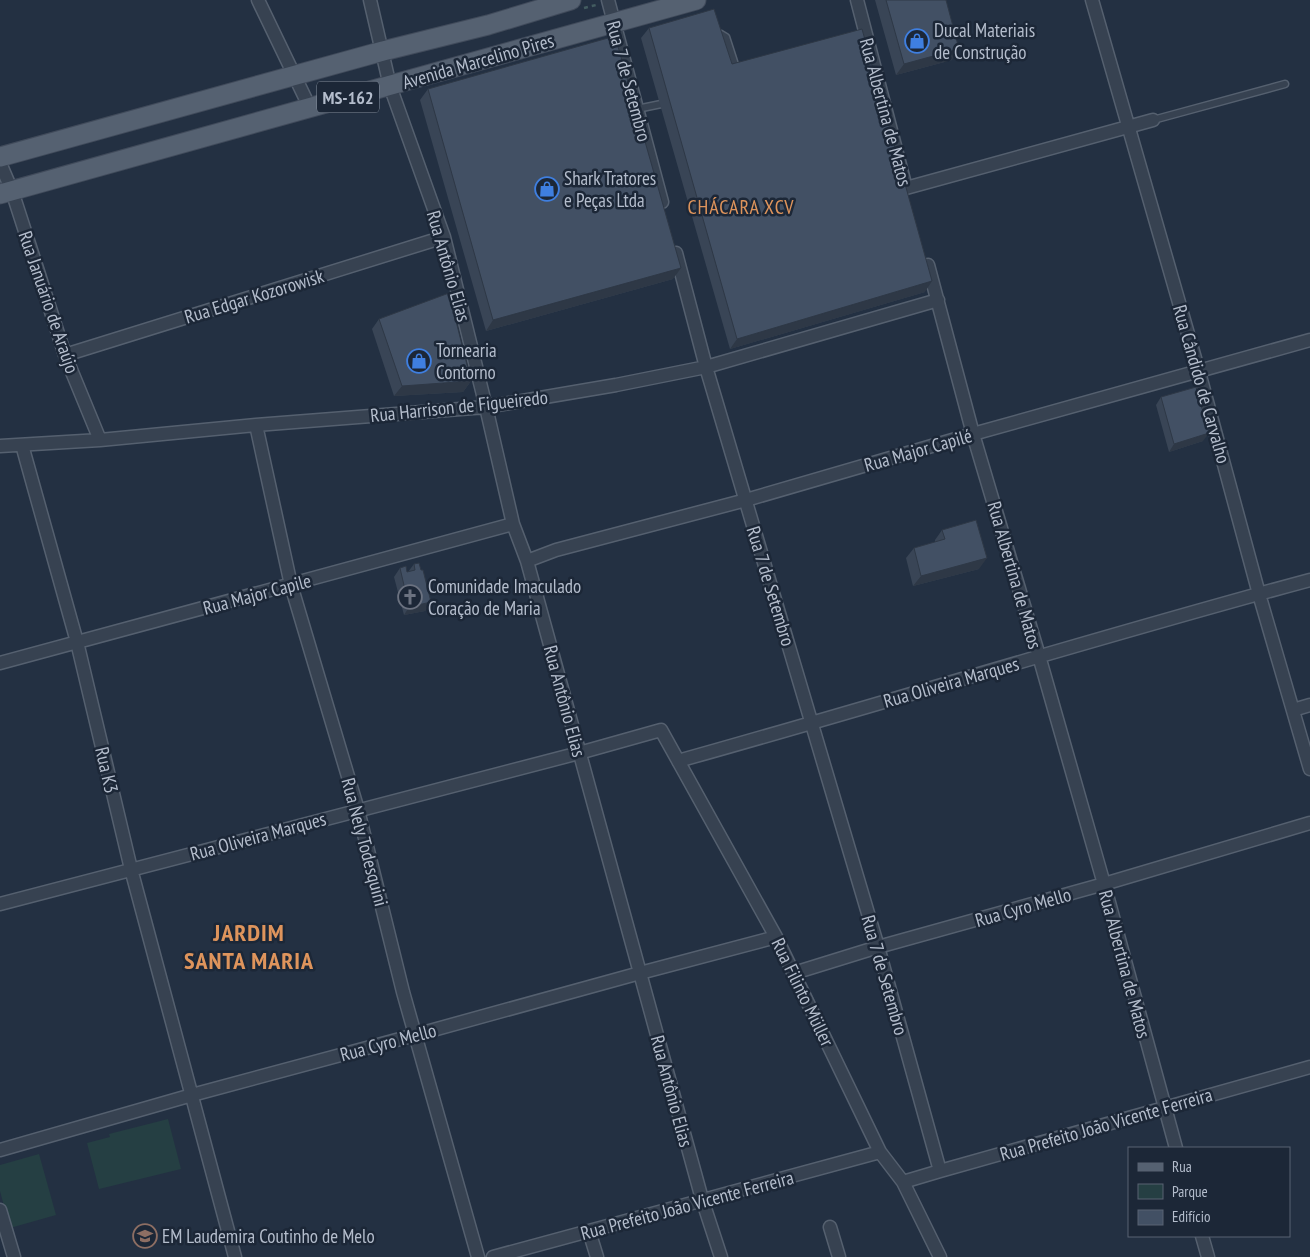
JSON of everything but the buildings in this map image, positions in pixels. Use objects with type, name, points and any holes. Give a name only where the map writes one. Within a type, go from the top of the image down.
[{"type":"main road","name":"Avenida Marcelino Pires","points":[[0,157],[382,51],[488,25],[571,0]]},
{"type":"main road","name":"Avenida Marcelino Pires","points":[[6,192],[613,23],[685,6]]},
{"type":"street","points":[[258,0],[310,108]]},
{"type":"street","name":"Rua Antônio Elias","points":[[370,0],[390,86],[444,237],[513,524],[527,560],[702,1200],[721,1257]]},
{"type":"street","name":"Rua 7 de Setembro","points":[[608,0],[665,214]]},
{"type":"street","name":"Rua Albertina de Matos","points":[[857,0],[907,193],[1128,127]]},
{"type":"street","name":"Rua Cândido de Carvalho","points":[[1092,0],[1200,372],[1259,594],[1310,768]]},
{"type":"street","points":[[1128,127],[1154,120]]},
{"type":"street","name":"Rua Januário de Araújo","points":[[0,163],[6,192],[65,355],[100,440]]},
{"type":"street","name":"Rua Edgar Kozorowisk","points":[[65,355],[444,237]]},
{"type":"street","name":"Rua 7 de Setembro","points":[[673,243],[706,366],[878,947],[940,1171]]},
{"type":"street","name":"Rua Albertina de Matos","points":[[924,254],[973,434],[1104,884],[1176,1147]]},
{"type":"street","name":"Rua Harrison de Figueiredo","points":[[0,446],[100,440],[256,425],[486,407],[616,385],[706,366],[938,300]]},
{"type":"street","name":"Rua Major Capilé","points":[[527,560],[556,550],[746,500],[973,434],[1310,340]]},
{"type":"street","name":"Rua Nely Todesquini","points":[[256,425],[291,585],[358,810],[415,1035],[478,1257]]},
{"type":"street","name":"Rua K3","points":[[22,444],[76,642],[131,869],[235,1257]]},
{"type":"street","name":"Rua Major Capile","points":[[0,662],[513,524]]},
{"type":"street","name":"Rua Oliveira Marques","points":[[678,761],[1039,656],[1310,580]]},
{"type":"street","points":[[1293,710],[1310,705]]},
{"type":"street","name":"Rua Oliveira Marques","points":[[0,904],[661,730]]},
{"type":"street","name":"Rua Filinto Müller","points":[[661,730],[776,937],[880,1152],[903,1182],[940,1257]]},
{"type":"street","name":"Rua Cyro Mello","points":[[794,973],[878,947],[1310,824]]},
{"type":"street","name":"Rua Cyro Mello","points":[[0,1150],[192,1095],[776,937]]},
{"type":"street","name":"Rua Prefeito João Vicente Ferreira","points":[[903,1182],[1310,1067]]},
{"type":"street","name":"Rua Prefeito João Vicente Ferreira","points":[[493,1257],[880,1152]]},
{"type":"street","points":[[0,1210],[14,1257]]},
{"type":"street","points":[[830,1228],[839,1257]]},
{"type":"street","points":[[590,1231],[597,1257]]},
{"type":"street","points":[[1202,1237],[1208,1257]]},
{"type":"lane","points":[[708,35],[715,33],[726,37],[739,74]]},
{"type":"lane","points":[[1154,120],[1284,84]]},
{"type":"lane","points":[[637,109],[675,100]]},
{"type":"green space","points":[[168,1119],[181,1169],[99,1189],[87,1143],[110,1137],[109,1134]]},
{"type":"green space","points":[[39,1154],[56,1215],[10,1228],[0,1191],[0,1165]]},
{"type":"place","name":"Ducal Materiais de Construção","points":[[917,41]]},
{"type":"place","name":"Shark Tratores e Peças Ltda","points":[[547,189]]},
{"type":"place","name":"Tornearia Contorno","points":[[419,361]]},
{"type":"place","name":"Comunidade Imaculado Coração de Maria","points":[[410,597]]},
{"type":"place","name":"EM Laudemira Coutinho de Melo","points":[[145,1236]]},
{"type":"district","name":"CHÁCARA XCV","points":[[741,207]]},
{"type":"district","name":"JARDIM SANTA MARIA","points":[[249,946]]}]
